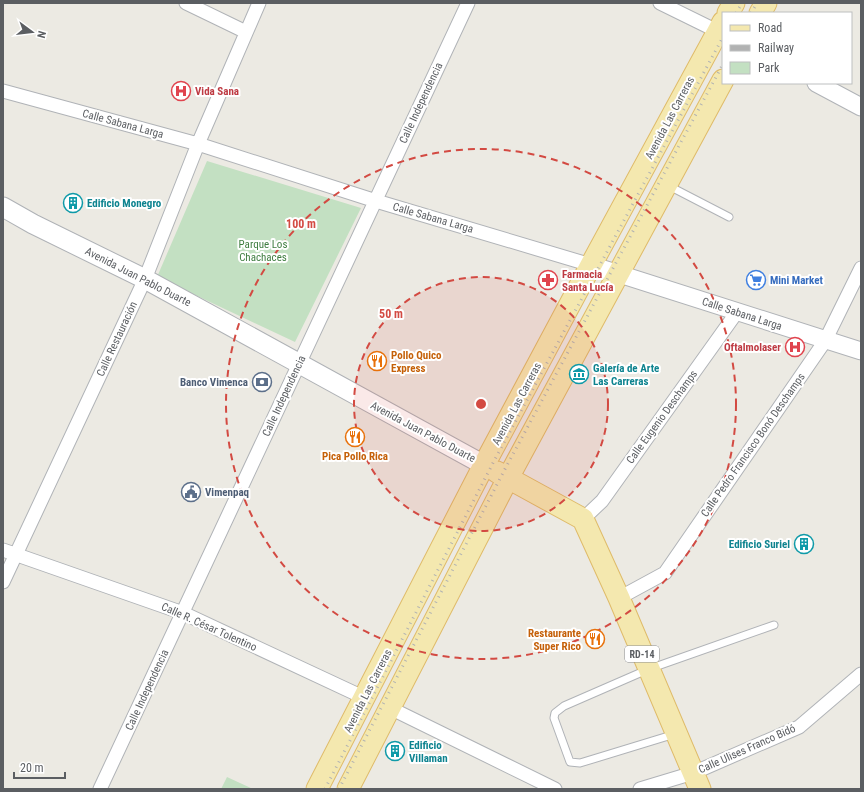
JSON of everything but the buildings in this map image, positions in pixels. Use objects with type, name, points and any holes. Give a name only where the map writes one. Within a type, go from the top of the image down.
[{"type":"main road","points":[[729,12],[734,3]]},
{"type":"main road","points":[[761,12],[766,3]]},
{"type":"main road","name":"Avenida Las Carreras","points":[[317,789],[484,465],[720,26]]},
{"type":"main road","points":[[348,789],[508,478],[722,82]]},
{"type":"main road","name":"Avenida Juan Pablo Duarte","points":[[3,207],[33,224],[145,280],[583,519]]},
{"type":"main road","name":"RD-14","points":[[583,519],[619,598],[697,781]]},
{"type":"street","points":[[186,3],[246,32]]},
{"type":"street","name":"Calle Restauración","points":[[3,582],[9,552],[145,280],[198,144],[259,3]]},
{"type":"street","name":"Calle Independencia","points":[[100,789],[468,3]]},
{"type":"street","points":[[660,3],[720,26]]},
{"type":"street","points":[[818,84],[861,107]]},
{"type":"street","name":"Calle Sabana Larga","points":[[3,91],[198,144],[376,201],[618,273],[825,341],[861,351]]},
{"type":"street","name":"Calle Pedro Francisco Bonó Deschamps","points":[[619,598],[665,573],[825,341],[861,268]]},
{"type":"street","name":"Calle Eugenio Deschamps","points":[[583,519],[602,501],[737,312]]},
{"type":"street","name":"Calle R. César Tolentino","points":[[9,552],[183,613],[365,698]]},
{"type":"street","name":"Calle Ulises Franco Bidó","points":[[640,789],[697,781],[799,727],[861,674]]},
{"type":"street","points":[[390,708],[555,789]]},
{"type":"lane","points":[[667,185],[729,217]]},
{"type":"lane","points":[[676,734],[580,764],[570,762],[554,718],[555,713],[564,706],[649,669],[774,625]]},
{"type":"green space","name":"Parque Los Chachaces","points":[[207,161],[361,208],[295,342],[157,277]]},
{"type":"green space","points":[[227,777],[253,789],[221,789]]},
{"type":"railway","points":[[737,12],[742,3]]},
{"type":"railway","points":[[752,12],[757,3]]},
{"type":"railway","points":[[325,789],[493,463],[722,39]]},
{"type":"railway","points":[[339,789],[505,469],[722,66]]},
{"type":"place","name":"Vida Sana","points":[[181,91]]},
{"type":"place","name":"Edificio Monegro","points":[[73,203]]},
{"type":"place","name":"Farmacia Santa Lucía","points":[[548,280]]},
{"type":"place","name":"Mini Market","points":[[756,280]]},
{"type":"place","name":"Oftalmolaser","points":[[795,347]]},
{"type":"place","name":"Pollo Quico Express","points":[[377,361]]},
{"type":"place","name":"Galería de Arte Las Carreras","points":[[579,374]]},
{"type":"place","name":"Banco Vimenca","points":[[262,382]]},
{"type":"place","name":"Pica Pollo Rica","points":[[355,437]]},
{"type":"place","name":"Vimenpaq","points":[[191,492]]},
{"type":"place","name":"Edificio Suriel","points":[[804,544]]},
{"type":"place","name":"Restaurante Super Rico","points":[[595,639]]},
{"type":"place","name":"Edificio Villaman","points":[[395,751]]}]
